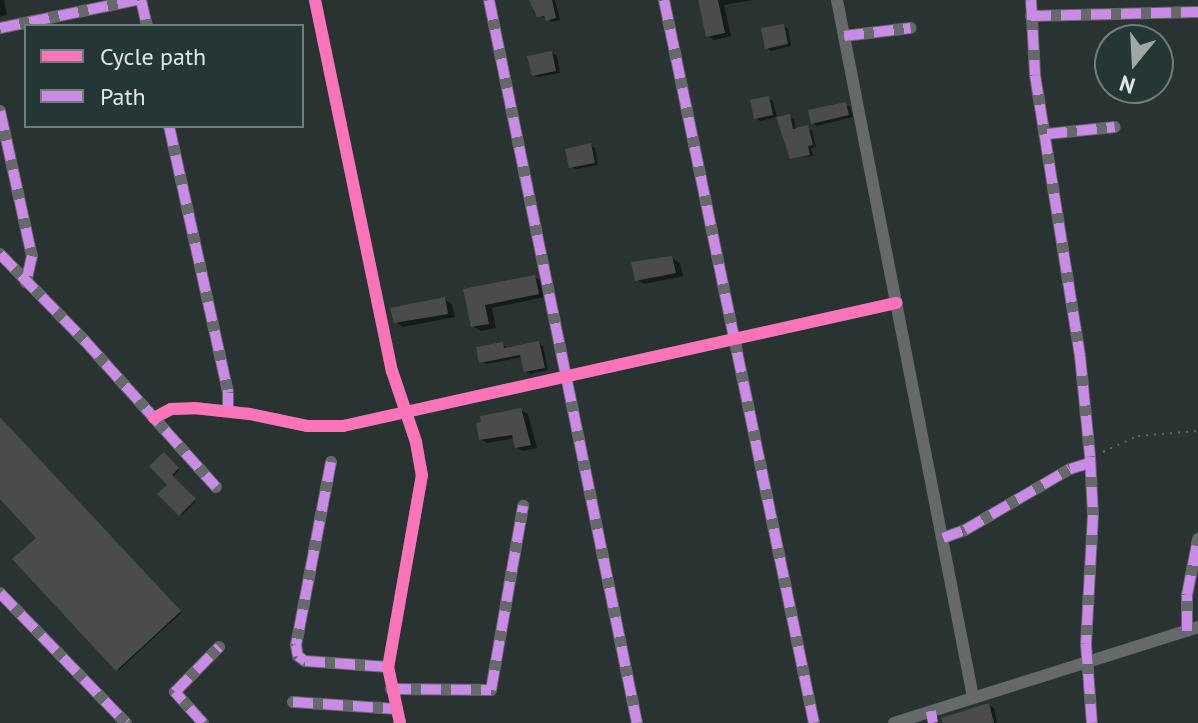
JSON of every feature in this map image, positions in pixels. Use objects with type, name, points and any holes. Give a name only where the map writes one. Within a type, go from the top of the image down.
[{"type":"street","points":[[0,28],[139,0],[146,24]]},
{"type":"street","points":[[315,0],[392,371],[422,475],[388,667],[400,723]]},
{"type":"street","points":[[489,0],[637,723]]},
{"type":"street","points":[[664,0],[814,723]]},
{"type":"street","points":[[837,0],[973,697]]},
{"type":"street","points":[[1031,0],[1035,75],[1047,134],[1080,356],[1090,460],[1093,515],[1088,664],[1092,723]]},
{"type":"street","points":[[1031,16],[1198,12]]},
{"type":"street","points":[[844,36],[911,28]]},
{"type":"street","points":[[0,111],[32,256],[26,282]]},
{"type":"street","points":[[1047,134],[1115,127]]},
{"type":"street","points":[[169,128],[228,393],[228,411]]},
{"type":"street","points":[[0,254],[216,487]]},
{"type":"street","points":[[154,418],[163,412],[183,408],[228,411],[320,427],[405,414],[735,342],[896,303]]},
{"type":"street","points":[[943,538],[965,530],[1090,460]]},
{"type":"street","points":[[331,462],[296,645],[298,656],[305,661],[388,667]]},
{"type":"street","points":[[391,689],[491,690],[523,506]]},
{"type":"street","points":[[894,723],[932,717],[973,697],[1088,664],[1192,629],[1187,595],[1198,539]]},
{"type":"street","points":[[0,593],[126,723]]},
{"type":"street","points":[[203,723],[175,692],[219,647]]},
{"type":"street","points":[[293,702],[397,709]]},
{"type":"path","points":[[1090,460],[1138,436],[1198,431]]},
{"type":"building","points":[[529,0],[552,0],[556,18],[546,21],[544,16],[537,17]]},
{"type":"building","points":[[698,0],[718,0],[725,33],[706,37]]},
{"type":"building","points":[[784,24],[788,44],[765,49],[761,28]]},
{"type":"building","points":[[552,51],[556,71],[532,76],[527,56]]},
{"type":"building","points":[[769,96],[773,115],[754,119],[750,100]]},
{"type":"building","points":[[846,102],[849,115],[811,124],[808,110]]},
{"type":"building","points":[[790,114],[793,129],[808,125],[813,145],[808,146],[810,155],[790,159],[776,117]]},
{"type":"building","points":[[591,143],[595,163],[569,168],[565,149]]},
{"type":"building","points":[[672,256],[676,273],[635,281],[631,262]]},
{"type":"building","points":[[535,275],[539,294],[485,305],[489,324],[471,327],[463,289]]},
{"type":"building","points":[[445,297],[448,314],[394,323],[390,308]]},
{"type":"building","points":[[539,341],[545,368],[524,372],[520,355],[479,363],[476,347],[503,342],[504,348]]},
{"type":"building","points":[[521,408],[531,445],[515,448],[512,435],[479,440],[476,423],[481,422],[480,416]]},
{"type":"building","points":[[0,417],[181,611],[116,671],[12,559],[36,538],[0,499]]},
{"type":"building","points":[[164,452],[179,468],[172,475],[196,499],[179,516],[157,494],[167,485],[149,466]]},
{"type":"building","points":[[989,703],[994,723],[943,723],[941,718]]},
{"type":"marked path","points":[[0,28],[137,0]]},
{"type":"marked path","points":[[141,0],[147,24]]},
{"type":"marked path","points":[[489,0],[637,723]]},
{"type":"marked path","points":[[664,0],[814,723]]},
{"type":"marked path","points":[[1031,0],[1035,75],[1080,356],[1090,457],[1093,515],[1086,644],[1092,723]]},
{"type":"marked path","points":[[1031,16],[1198,12]]},
{"type":"marked path","points":[[844,36],[911,28]]},
{"type":"marked path","points":[[0,111],[32,256],[26,282]]},
{"type":"marked path","points":[[1047,134],[1115,127]]},
{"type":"marked path","points":[[169,128],[228,393],[228,411]]},
{"type":"marked path","points":[[0,254],[85,341],[216,487]]},
{"type":"marked path","points":[[331,462],[296,645],[298,656],[305,661],[388,667]]},
{"type":"marked path","points":[[943,538],[965,530],[1070,469],[1090,463]]},
{"type":"marked path","points":[[391,689],[491,690],[523,506]]},
{"type":"marked path","points":[[1187,631],[1187,595],[1198,539]]},
{"type":"marked path","points":[[0,593],[126,723]]},
{"type":"marked path","points":[[203,723],[175,692],[219,647]]},
{"type":"marked path","points":[[293,702],[397,709]]},
{"type":"marked path","points":[[931,711],[933,723]]},
{"type":"cycle path","points":[[315,0],[392,371],[416,442],[422,475],[388,667],[400,723]]},
{"type":"cycle path","points":[[154,418],[171,409],[194,408],[250,414],[307,426],[343,426],[896,303]]}]
